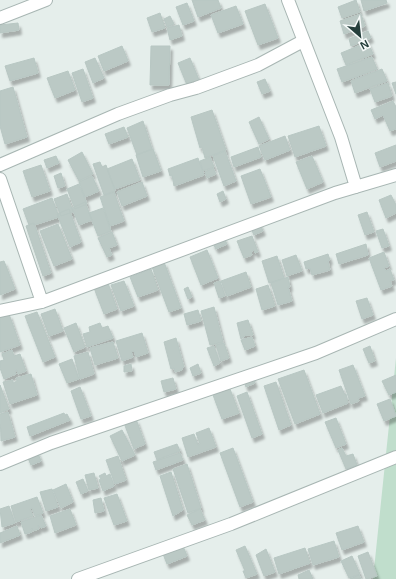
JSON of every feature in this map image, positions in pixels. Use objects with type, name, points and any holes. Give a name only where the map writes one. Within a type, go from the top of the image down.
[{"type":"street","points":[[0,18],[46,0]]},
{"type":"street","points":[[288,0],[303,41],[320,79],[341,137],[356,187]]},
{"type":"street","points":[[0,165],[126,112],[258,65],[303,41]]},
{"type":"street","points":[[0,311],[42,302],[356,187],[396,175]]},
{"type":"street","points":[[0,179],[42,302]]},
{"type":"street","points":[[0,464],[51,443],[316,353],[396,319]]},
{"type":"street","points":[[78,579],[231,524],[396,457]]},
{"type":"green space","points":[[396,358],[396,579],[373,579]]},
{"type":"building","points":[[192,0],[218,0],[221,8],[198,17]]},
{"type":"building","points":[[356,0],[360,12],[342,18],[338,7]]},
{"type":"building","points":[[361,0],[386,0],[387,3],[364,11]]},
{"type":"building","points":[[187,3],[194,21],[183,25],[176,7]]},
{"type":"building","points":[[265,4],[278,38],[258,45],[245,11]]},
{"type":"building","points":[[236,6],[243,24],[218,33],[211,15]]},
{"type":"building","points":[[160,13],[165,28],[152,32],[147,18]]},
{"type":"building","points":[[361,14],[365,26],[344,34],[340,21]]},
{"type":"building","points":[[170,16],[174,24],[167,27],[164,19]]},
{"type":"building","points":[[18,23],[19,30],[0,33],[0,25]]},
{"type":"building","points":[[179,25],[182,36],[170,40],[167,28]]},
{"type":"building","points":[[368,31],[371,38],[351,46],[349,39]]},
{"type":"building","points":[[368,42],[373,54],[346,65],[341,53]]},
{"type":"building","points":[[122,46],[128,61],[104,71],[98,56]]},
{"type":"building","points":[[151,46],[170,46],[169,85],[150,85]]},
{"type":"building","points":[[372,57],[377,69],[342,82],[337,69]]},
{"type":"building","points":[[34,58],[38,73],[10,81],[5,66]]},
{"type":"building","points":[[95,58],[104,78],[93,83],[85,62]]},
{"type":"building","points":[[190,58],[199,80],[187,85],[178,63]]},
{"type":"building","points":[[83,69],[93,98],[82,102],[72,73]]},
{"type":"building","points":[[382,69],[387,81],[355,93],[351,81]]},
{"type":"building","points":[[68,71],[75,90],[55,98],[47,78]]},
{"type":"building","points":[[265,79],[270,91],[262,94],[257,82]]},
{"type":"building","points":[[396,82],[396,94],[392,83]]},
{"type":"building","points":[[388,83],[392,96],[375,102],[370,89]]},
{"type":"building","points":[[13,87],[27,137],[5,144],[0,126],[0,91]]},
{"type":"building","points":[[393,101],[396,107],[396,129],[390,131],[383,115],[375,119],[371,110]]},
{"type":"building","points":[[212,110],[226,150],[205,158],[202,147],[200,148],[191,117]]},
{"type":"building","points":[[259,117],[269,139],[259,144],[249,122]]},
{"type":"building","points":[[143,121],[152,149],[137,155],[127,128]]},
{"type":"building","points":[[319,126],[326,146],[295,157],[288,136]]},
{"type":"building","points":[[124,127],[128,137],[109,144],[105,134]]},
{"type":"building","points":[[285,136],[290,150],[265,160],[259,146]]},
{"type":"building","points":[[396,145],[396,161],[380,167],[375,153]]},
{"type":"building","points":[[258,147],[261,157],[234,167],[231,157]]},
{"type":"building","points":[[153,149],[161,171],[143,177],[136,155]]},
{"type":"building","points":[[225,151],[236,181],[224,186],[213,156]]},
{"type":"building","points":[[82,152],[93,174],[79,181],[68,160]]},
{"type":"building","points":[[56,156],[59,163],[47,168],[44,160]]},
{"type":"building","points":[[312,156],[323,182],[307,189],[296,162]]},
{"type":"building","points":[[210,157],[214,167],[203,171],[200,161]]},
{"type":"building","points":[[198,158],[204,175],[174,186],[172,175],[170,176],[168,169]]},
{"type":"building","points":[[132,159],[140,180],[115,189],[107,169]]},
{"type":"building","points":[[100,162],[102,167],[106,165],[115,191],[104,195],[93,164]]},
{"type":"building","points":[[41,165],[50,191],[32,197],[23,171]]},
{"type":"building","points":[[213,168],[216,174],[207,178],[205,172]]},
{"type":"building","points":[[260,169],[271,197],[251,204],[241,176]]},
{"type":"building","points":[[61,173],[65,186],[58,188],[54,176]]},
{"type":"building","points":[[92,176],[99,191],[85,197],[79,182]]},
{"type":"building","points":[[142,182],[147,196],[122,206],[117,192]]},
{"type":"building","points":[[79,184],[87,204],[75,209],[67,189]]},
{"type":"building","points":[[223,191],[226,199],[220,202],[217,194]]},
{"type":"building","points":[[114,192],[124,221],[110,226],[100,197]]},
{"type":"building","points":[[67,194],[73,212],[61,216],[54,199]]},
{"type":"building","points":[[391,195],[396,205],[396,213],[386,218],[379,200]]},
{"type":"building","points":[[52,198],[59,217],[34,225],[33,223],[29,225],[23,209]]},
{"type":"building","points":[[85,202],[92,220],[79,225],[72,208]]},
{"type":"building","points":[[103,208],[111,231],[98,236],[89,213]]},
{"type":"building","points":[[69,209],[81,242],[70,247],[57,214]]},
{"type":"building","points":[[367,212],[374,232],[365,235],[358,215]]},
{"type":"building","points":[[259,222],[263,231],[254,235],[250,226]]},
{"type":"building","points":[[34,223],[51,273],[43,276],[26,226]]},
{"type":"building","points":[[58,224],[72,259],[54,266],[40,231]]},
{"type":"building","points":[[383,229],[389,246],[382,248],[376,231]]},
{"type":"building","points":[[112,232],[117,245],[109,248],[112,255],[107,257],[98,238]]},
{"type":"building","points":[[223,236],[227,244],[216,249],[212,242]]},
{"type":"building","points":[[252,236],[258,252],[255,253],[254,250],[251,252],[252,255],[244,258],[237,241]]},
{"type":"building","points":[[366,244],[368,255],[339,264],[336,254]]},
{"type":"building","points":[[207,250],[218,278],[201,285],[190,257]]},
{"type":"building","points":[[384,252],[389,266],[384,268],[386,271],[390,269],[394,280],[390,281],[392,286],[381,290],[369,258]]},
{"type":"building","points":[[328,254],[330,260],[328,261],[330,270],[312,275],[310,268],[306,269],[304,262]]},
{"type":"building","points":[[296,255],[302,271],[287,276],[282,260]]},
{"type":"building","points":[[277,256],[284,278],[269,283],[262,261]]},
{"type":"building","points":[[4,261],[15,289],[0,295],[0,262]]},
{"type":"building","points":[[164,262],[181,308],[169,312],[152,267]]},
{"type":"building","points":[[151,269],[158,290],[138,297],[130,277]]},
{"type":"building","points":[[246,272],[251,287],[227,296],[221,281]]},
{"type":"building","points":[[288,277],[290,287],[288,287],[292,301],[278,305],[271,283]]},
{"type":"building","points":[[124,281],[134,306],[121,311],[111,285]]},
{"type":"building","points":[[220,281],[225,296],[219,298],[214,283]]},
{"type":"building","points":[[108,283],[117,309],[104,314],[94,288]]},
{"type":"building","points":[[268,285],[275,306],[262,310],[256,289]]},
{"type":"building","points":[[188,287],[192,297],[188,299],[184,289]]},
{"type":"building","points":[[367,298],[373,315],[362,319],[356,301]]},
{"type":"building","points":[[214,307],[223,342],[210,345],[201,311]]},
{"type":"building","points":[[55,309],[63,331],[49,336],[41,314]]},
{"type":"building","points":[[198,310],[201,321],[187,325],[184,314]]},
{"type":"building","points":[[37,312],[55,357],[43,362],[25,316]]},
{"type":"building","points":[[9,314],[20,345],[0,352],[0,317]]},
{"type":"building","points":[[248,320],[253,335],[246,335],[241,339],[237,323]]},
{"type":"building","points":[[76,323],[85,347],[74,352],[64,328]]},
{"type":"building","points":[[100,323],[102,328],[108,326],[113,338],[87,347],[83,334],[90,332],[89,327]]},
{"type":"building","points":[[142,333],[148,353],[136,357],[134,351],[131,352],[133,357],[122,361],[116,341]]},
{"type":"building","points":[[252,337],[255,346],[245,350],[241,340]]},
{"type":"building","points":[[176,338],[184,367],[182,370],[175,372],[174,368],[171,369],[164,342]]},
{"type":"building","points":[[113,342],[118,358],[95,365],[90,348]]},
{"type":"building","points":[[224,343],[229,358],[221,361],[216,345]]},
{"type":"building","points":[[214,346],[220,363],[214,366],[207,348]]},
{"type":"building","points":[[370,346],[375,361],[369,363],[363,349]]},
{"type":"building","points":[[12,350],[14,356],[20,354],[26,371],[18,374],[17,370],[15,371],[16,374],[4,379],[0,368],[0,361],[4,360],[2,354]]},
{"type":"building","points":[[88,352],[94,374],[80,379],[74,356]]},
{"type":"building","points":[[72,359],[79,379],[67,383],[59,364]]},
{"type":"building","points":[[131,364],[132,371],[124,372],[124,366]]},
{"type":"building","points":[[198,364],[201,373],[193,376],[190,368]]},
{"type":"building","points":[[353,365],[365,396],[358,398],[359,401],[351,404],[339,370]]},
{"type":"building","points":[[304,370],[320,414],[295,424],[278,379]]},
{"type":"building","points":[[31,374],[37,395],[10,404],[3,382],[13,380],[13,383],[17,381],[16,378]]},
{"type":"building","points":[[396,375],[396,392],[389,395],[382,381]]},
{"type":"building","points":[[252,376],[255,383],[246,387],[243,379]]},
{"type":"building","points":[[173,378],[176,389],[164,392],[161,381]]},
{"type":"building","points":[[276,382],[291,425],[279,430],[264,386]]},
{"type":"building","points":[[0,385],[9,409],[0,413]]},
{"type":"building","points":[[341,386],[345,395],[346,394],[348,403],[323,413],[316,395]]},
{"type":"building","points":[[80,387],[91,416],[81,419],[71,391]]},
{"type":"building","points":[[230,389],[239,413],[222,419],[213,395]]},
{"type":"building","points":[[247,392],[262,434],[252,438],[237,396]]},
{"type":"building","points":[[390,399],[396,416],[384,421],[377,404]]},
{"type":"building","points":[[8,412],[15,437],[1,441],[0,414]]},
{"type":"building","points":[[64,413],[65,415],[67,414],[70,420],[30,436],[27,427]]},
{"type":"building","points":[[336,418],[346,444],[336,448],[325,422]]},
{"type":"building","points":[[136,419],[145,444],[134,449],[124,423]]},
{"type":"building","points":[[209,428],[216,447],[188,457],[182,438],[194,434],[198,445],[200,444],[196,433]]},
{"type":"building","points":[[122,430],[135,455],[122,461],[110,436]]},
{"type":"building","points":[[177,444],[180,451],[157,460],[154,452]]},
{"type":"building","points":[[233,448],[253,502],[240,507],[220,453]]},
{"type":"building","points":[[342,448],[346,456],[353,454],[357,465],[346,469],[338,450]]},
{"type":"building","points":[[37,451],[41,461],[31,465],[27,456]]},
{"type":"building","points":[[180,453],[183,460],[156,470],[153,462]]},
{"type":"building","points":[[118,456],[126,480],[115,484],[106,460]]},
{"type":"building","points":[[187,464],[201,508],[188,513],[173,469]]},
{"type":"building","points":[[171,472],[183,510],[173,516],[160,476]]},
{"type":"building","points":[[94,473],[98,488],[89,490],[85,475]]},
{"type":"building","points":[[105,473],[106,476],[110,474],[114,486],[103,491],[99,476]]},
{"type":"building","points":[[83,479],[88,491],[81,494],[76,482]]},
{"type":"building","points":[[66,484],[73,502],[61,508],[53,490]]},
{"type":"building","points":[[52,489],[58,507],[46,511],[40,492]]},
{"type":"building","points":[[117,494],[127,521],[114,525],[104,498]]},
{"type":"building","points":[[37,497],[43,513],[35,516],[32,508],[30,509],[33,516],[16,522],[11,506]]},
{"type":"building","points":[[101,498],[104,511],[95,513],[93,500]]},
{"type":"building","points":[[9,506],[15,523],[2,527],[0,509]]},
{"type":"building","points":[[70,509],[76,525],[55,533],[50,516]]},
{"type":"building","points":[[200,509],[205,520],[192,525],[187,515]]},
{"type":"building","points":[[41,515],[46,526],[41,528],[38,525],[39,529],[33,531],[32,528],[32,532],[25,534],[21,522]]},
{"type":"building","points":[[17,526],[20,535],[0,543],[0,533]]},
{"type":"building","points":[[358,526],[364,542],[342,550],[336,533]]},
{"type":"building","points":[[334,541],[339,557],[313,565],[308,549]]},
{"type":"building","points":[[183,546],[187,556],[167,564],[163,554]]},
{"type":"building","points":[[245,546],[257,574],[246,578],[243,571],[245,571],[236,550]]},
{"type":"building","points":[[305,548],[310,563],[279,574],[274,558]]},
{"type":"building","points":[[266,549],[275,572],[264,576],[256,555]]},
{"type":"building","points":[[368,552],[377,576],[366,579],[358,556]]},
{"type":"building","points":[[352,556],[360,574],[349,578],[341,561]]},
{"type":"building","points":[[309,570],[313,579],[299,579],[298,575]]},
{"type":"building","points":[[359,575],[361,579],[350,579]]}]
